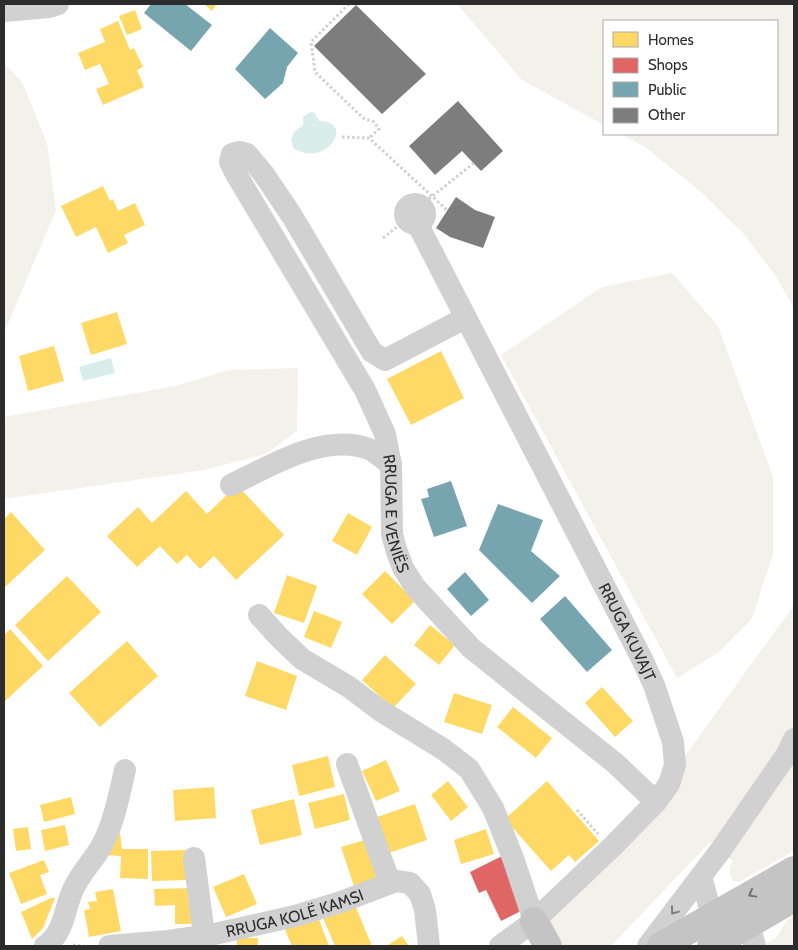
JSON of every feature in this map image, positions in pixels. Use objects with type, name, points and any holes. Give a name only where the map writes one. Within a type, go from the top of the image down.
[{"type":"main road","points":[[660,946],[794,870]]},
{"type":"main road","points":[[711,946],[752,936],[794,898]]},
{"type":"main road","points":[[534,921],[548,946]]},
{"type":"street","points":[[4,11],[49,7],[58,4]]},
{"type":"street","name":"RRUGA E VENIËS","points":[[465,318],[385,360],[372,352],[292,216],[263,173],[246,154],[239,152],[232,154],[230,162],[236,174],[365,390],[385,434],[391,465],[392,534],[403,568],[415,587],[471,648],[615,763],[656,802]]},
{"type":"street","name":"RRUGA KUVAJT","points":[[419,211],[465,318],[654,685],[673,742],[675,765],[669,784],[656,802],[534,921],[500,946]]},
{"type":"street","points":[[231,485],[295,454],[325,446],[351,444],[370,450],[391,465]]},
{"type":"street","points":[[259,616],[302,659],[349,687],[381,711],[443,749],[469,769],[493,808],[514,858],[534,921]]},
{"type":"street","points":[[648,946],[720,851],[782,762],[794,739]]},
{"type":"street","points":[[347,764],[390,883]]},
{"type":"street","points":[[45,946],[50,943],[60,928],[72,892],[101,846],[113,819],[125,770]]},
{"type":"street","points":[[194,858],[204,936]]},
{"type":"street","points":[[701,876],[712,917]]},
{"type":"street","name":"RRUGA KOLË KAMSI","points":[[109,946],[204,936],[295,916],[341,902],[396,881],[410,883],[420,894],[425,910],[429,946]]},
{"type":"path","points":[[342,137],[369,138],[379,129],[374,122],[363,118],[315,72],[311,42],[349,4]]},
{"type":"path","points":[[369,138],[419,211]]},
{"type":"path","points":[[382,238],[419,211],[474,163]]},
{"type":"path","points":[[419,211],[447,210]]},
{"type":"path","points":[[577,810],[610,848]]},
{"type":"shaded area","points":[[457,4],[794,4],[794,308],[775,275],[742,232],[700,191],[645,147],[623,135],[778,135],[778,20],[603,20],[603,124],[522,80]]},
{"type":"shaded area","points":[[4,63],[22,82],[47,143],[56,210],[4,333]]},
{"type":"shaded area","points":[[310,112],[315,113],[319,121],[330,123],[335,128],[336,135],[333,142],[326,149],[317,153],[305,153],[293,148],[291,139],[294,132],[303,125],[303,117]]},
{"type":"shaded area","points":[[672,273],[718,326],[773,477],[773,554],[752,619],[719,652],[677,678],[501,355],[602,287]]},
{"type":"shaded area","points":[[111,358],[115,373],[83,381],[79,367]]},
{"type":"shaded area","points":[[298,368],[297,431],[266,454],[204,470],[4,499],[4,417],[176,386],[228,370]]},
{"type":"shaded area","points":[[794,605],[794,851],[739,882],[733,881],[730,874],[730,867],[733,861],[710,842],[611,946],[556,946],[549,931],[550,920],[680,763]]},
{"type":"shaded area","points":[[794,915],[794,946],[761,946],[776,938],[788,919]]},
{"type":"building: Homes","points":[[204,4],[217,4],[212,11]]},
{"type":"building: Homes","points":[[135,10],[142,29],[127,35],[119,16]]},
{"type":"building: Homes","points":[[118,21],[130,50],[134,48],[143,67],[137,70],[144,87],[103,105],[96,89],[109,84],[100,64],[85,70],[78,53],[105,42],[100,29]]},
{"type":"building: Homes","points":[[103,186],[110,201],[113,199],[118,211],[135,203],[145,225],[124,235],[128,243],[108,253],[96,227],[76,237],[61,206]]},
{"type":"building: Homes","points":[[117,312],[127,344],[91,355],[81,323]]},
{"type":"building: Homes","points":[[54,346],[64,381],[28,391],[19,356]]},
{"type":"building: Homes","points":[[441,351],[464,398],[411,425],[387,379]]},
{"type":"building: Homes","points":[[237,485],[284,535],[236,580],[214,556],[200,569],[187,555],[177,564],[160,546],[137,567],[107,536],[138,507],[152,523],[186,491],[207,514]]},
{"type":"building: Homes","points":[[11,512],[45,550],[4,588],[4,519]]},
{"type":"building: Homes","points":[[348,513],[372,527],[357,555],[332,541]]},
{"type":"building: Homes","points":[[385,571],[415,601],[392,624],[362,594]]},
{"type":"building: Homes","points":[[287,575],[317,586],[304,623],[274,613]]},
{"type":"building: Homes","points":[[67,576],[101,612],[48,661],[15,625]]},
{"type":"building: Homes","points":[[314,611],[342,622],[331,648],[304,637]]},
{"type":"building: Homes","points":[[430,625],[455,645],[439,665],[414,645]]},
{"type":"building: Homes","points":[[10,629],[43,666],[4,702],[4,635]]},
{"type":"building: Homes","points":[[127,641],[158,676],[100,727],[69,693]]},
{"type":"building: Homes","points":[[385,655],[416,684],[393,708],[362,680]]},
{"type":"building: Homes","points":[[257,661],[297,676],[286,710],[245,696]]},
{"type":"building: Homes","points":[[602,687],[633,721],[615,737],[585,703]]},
{"type":"building: Homes","points":[[454,693],[492,705],[482,734],[444,722]]},
{"type":"building: Homes","points":[[513,707],[552,738],[536,758],[497,727]]},
{"type":"building: Homes","points":[[328,756],[335,787],[299,796],[292,765]]},
{"type":"building: Homes","points":[[386,760],[400,791],[376,801],[362,771]]},
{"type":"building: Homes","points":[[448,781],[468,807],[451,821],[431,795]]},
{"type":"building: Homes","points":[[547,781],[599,841],[575,862],[569,855],[551,871],[505,819]]},
{"type":"building: Homes","points":[[214,787],[216,818],[175,821],[173,790]]},
{"type":"building: Homes","points":[[344,794],[350,820],[315,829],[308,803]]},
{"type":"building: Homes","points":[[71,797],[75,814],[44,822],[40,805]]},
{"type":"building: Homes","points":[[294,799],[302,835],[260,845],[251,810]]},
{"type":"building: Homes","points":[[415,804],[427,840],[386,854],[374,818]]},
{"type":"building: Homes","points":[[65,825],[69,845],[45,851],[41,830]]},
{"type":"building: Homes","points":[[28,827],[31,849],[16,851],[13,829]]},
{"type":"building: Homes","points":[[486,829],[494,854],[461,864],[454,840]]},
{"type":"building: Homes","points":[[120,832],[122,849],[148,849],[148,879],[120,878],[121,856],[105,855]]},
{"type":"building: Homes","points":[[365,840],[378,878],[354,886],[341,847]]},
{"type":"building: Homes","points":[[186,850],[188,880],[152,881],[151,851]]},
{"type":"building: Homes","points":[[44,860],[49,872],[40,875],[47,894],[21,904],[9,873]]},
{"type":"building: Homes","points":[[244,874],[257,904],[226,917],[213,887]]},
{"type":"building: Homes","points":[[192,888],[193,924],[175,924],[175,905],[155,906],[154,889]]},
{"type":"building: Homes","points":[[113,889],[121,931],[89,937],[84,910],[90,909],[88,902],[97,901],[95,892]]},
{"type":"building: Homes","points":[[51,898],[55,898],[43,928],[32,939],[21,912]]},
{"type":"building: Homes","points":[[355,905],[372,946],[335,946],[323,918]]},
{"type":"building: Homes","points":[[318,917],[329,946],[292,946],[285,930]]},
{"type":"building: Homes","points":[[402,936],[409,946],[386,946]]},
{"type":"building: Homes","points":[[237,938],[258,938],[258,946],[237,946]]},
{"type":"building: Shops","points":[[502,856],[527,908],[501,921],[486,890],[479,893],[470,872]]},
{"type":"building: Public","points":[[151,4],[185,4],[212,25],[191,51],[144,13]]},
{"type":"building: Public","points":[[270,28],[298,53],[287,67],[283,83],[265,99],[235,69]]},
{"type":"building: Public","points":[[451,481],[467,526],[434,537],[421,499],[429,497],[427,489]]},
{"type":"building: Public","points":[[498,504],[543,520],[531,551],[560,576],[532,603],[479,550]]},
{"type":"building: Public","points":[[465,572],[489,600],[471,616],[447,589]]},
{"type":"building: Public","points":[[565,596],[612,650],[587,672],[540,619]]},
{"type":"building: Other","points":[[356,5],[426,74],[382,114],[314,46]]},
{"type":"building: Other","points":[[458,101],[503,151],[481,171],[462,151],[435,175],[409,146]]},
{"type":"building: Other","points":[[456,197],[475,210],[495,217],[483,248],[450,237],[436,228]]}]
